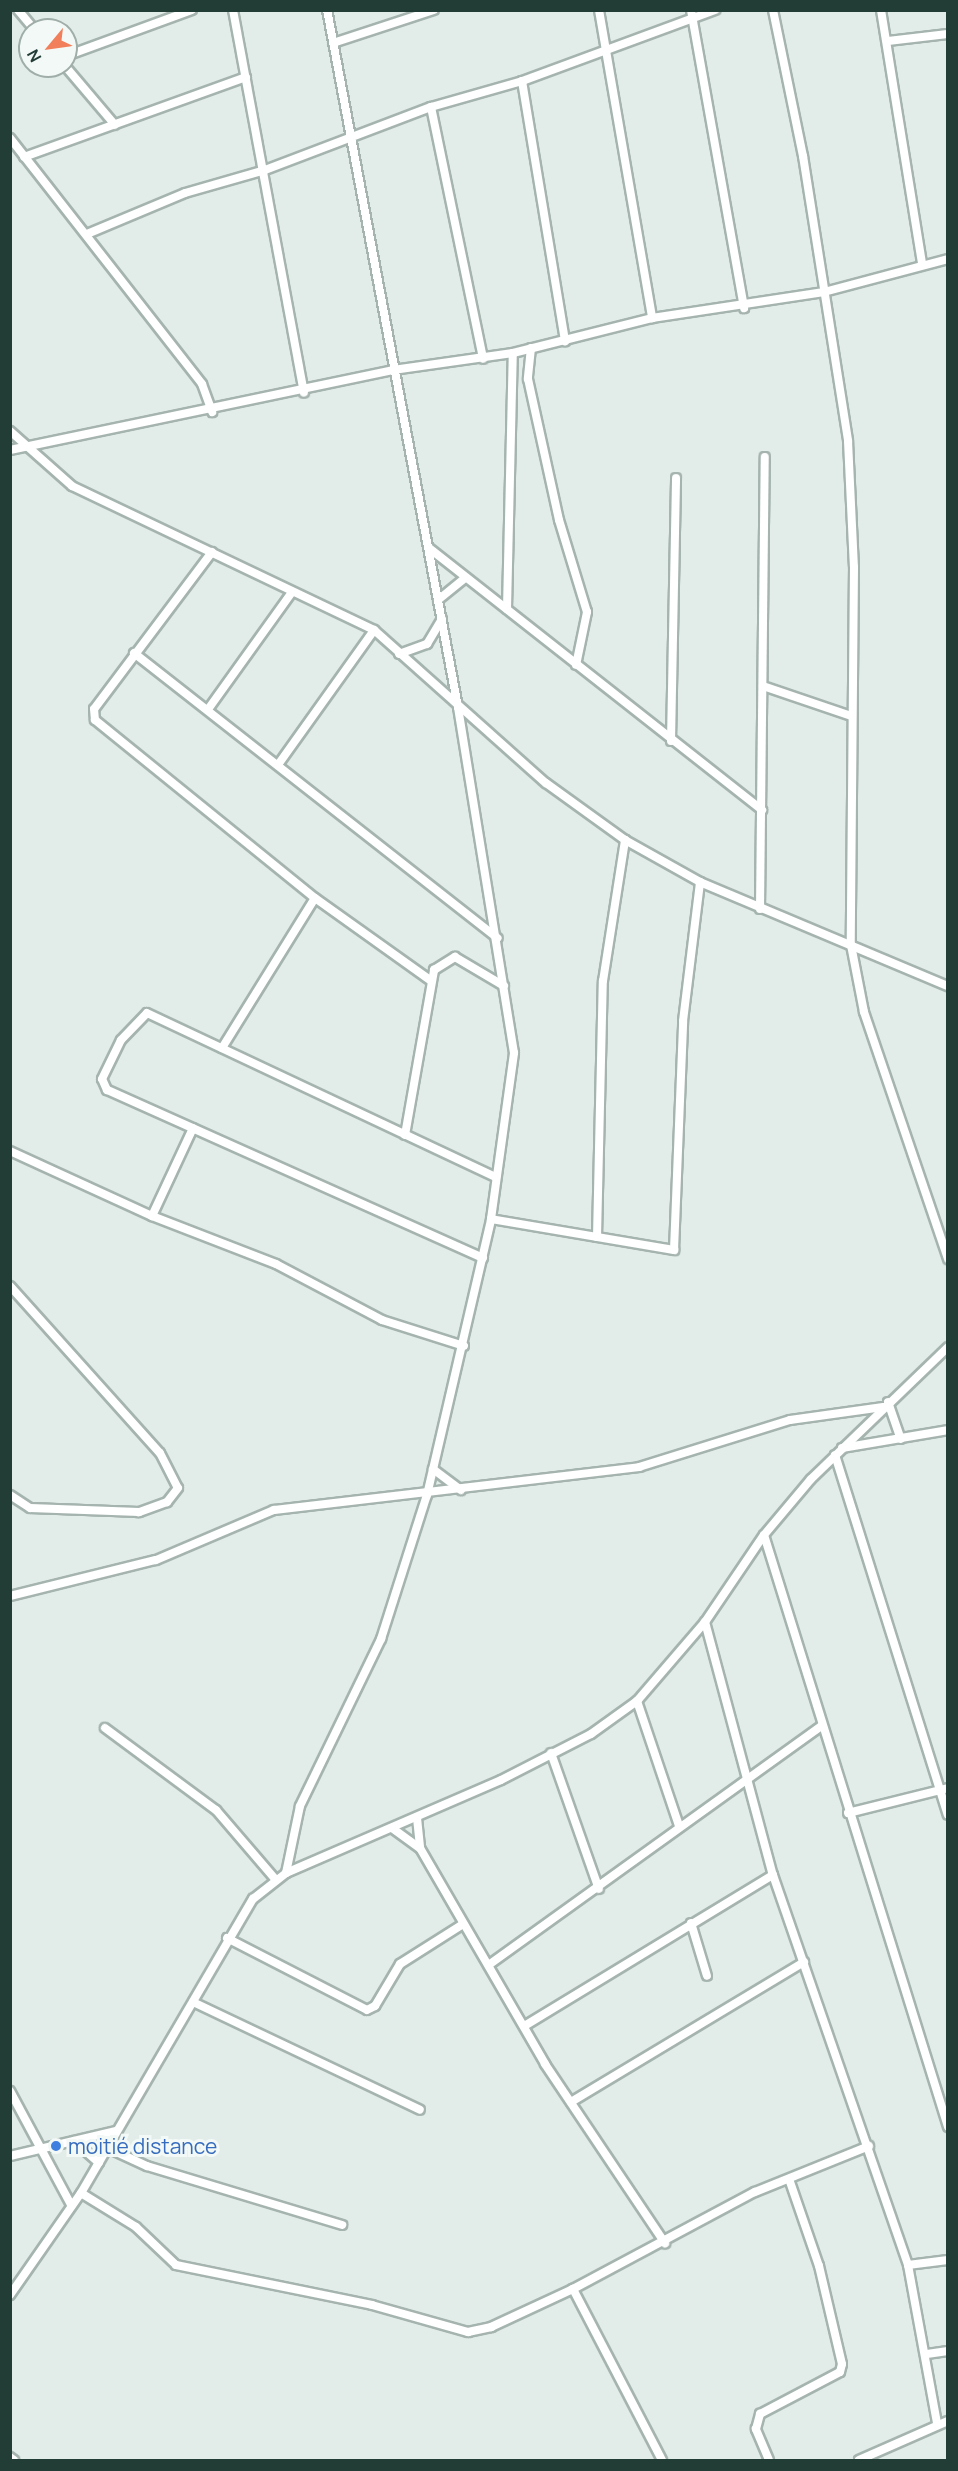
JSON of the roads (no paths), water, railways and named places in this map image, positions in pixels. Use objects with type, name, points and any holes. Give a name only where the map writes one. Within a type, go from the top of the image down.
[{"type":"street","points":[[78,52],[192,10]]},
{"type":"street","points":[[233,10],[265,170],[304,392]]},
{"type":"street","points":[[286,1873],[300,1806],[381,1640],[427,1495],[464,1346],[491,1219],[514,1053],[458,707],[327,10]]},
{"type":"street","points":[[333,43],[415,13],[434,10]]},
{"type":"street","points":[[599,10],[608,47],[652,318]]},
{"type":"street","points":[[87,234],[185,193],[265,170],[431,107],[522,81],[691,14],[715,10]]},
{"type":"street","points":[[773,10],[824,292],[848,441],[854,567],[851,716],[851,945],[864,1012],[948,1259]]},
{"type":"street","points":[[881,10],[888,41],[922,264]]},
{"type":"street","points":[[691,14],[744,308]]},
{"type":"street","points":[[888,41],[948,34]]},
{"type":"street","points":[[75,78],[115,125]]},
{"type":"street","points":[[24,157],[246,78]]},
{"type":"street","points":[[522,81],[565,341]]},
{"type":"street","points":[[431,107],[483,359]]},
{"type":"street","points":[[10,138],[202,384],[212,412]]},
{"type":"street","points":[[10,450],[212,412],[393,370],[483,359],[565,341],[652,318],[744,308],[824,292],[922,264],[948,259]]},
{"type":"street","points":[[531,348],[530,387],[559,520],[586,606],[576,665]]},
{"type":"street","points":[[507,609],[513,352]]},
{"type":"street","points":[[10,430],[24,447],[72,486],[374,630],[546,783],[625,840],[700,882],[948,986]]},
{"type":"street","points":[[760,909],[766,687],[765,457]]},
{"type":"street","points":[[671,741],[676,478]]},
{"type":"street","points":[[429,548],[671,741],[762,810]]},
{"type":"street","points":[[212,552],[94,709],[99,726],[315,898],[430,980]]},
{"type":"street","points":[[438,600],[465,578]]},
{"type":"street","points":[[209,708],[292,592]]},
{"type":"street","points":[[399,654],[427,644],[442,619]]},
{"type":"street","points":[[280,762],[374,630]]},
{"type":"street","points":[[134,653],[280,762],[497,938]]},
{"type":"street","points":[[766,687],[851,716]]},
{"type":"street","points":[[597,1237],[603,981],[625,840]]},
{"type":"street","points":[[491,1219],[674,1250],[683,1021],[700,882]]},
{"type":"street","points":[[222,1048],[315,898]]},
{"type":"street","points":[[405,1135],[430,980],[442,960],[455,957],[504,986]]},
{"type":"street","points":[[483,1258],[107,1090],[102,1079],[121,1040],[142,1014],[222,1048],[496,1177]]},
{"type":"street","points":[[152,1216],[192,1128]]},
{"type":"street","points":[[10,1151],[152,1216],[276,1264],[382,1320],[464,1346]]},
{"type":"street","points":[[10,1286],[160,1453],[178,1488],[167,1502],[139,1512],[30,1508],[10,1495]]},
{"type":"street","points":[[10,2295],[81,2193],[244,1910],[286,1873],[417,1818],[551,1753],[637,1701],[705,1622],[764,1535],[838,1452],[885,1404],[948,1347]]},
{"type":"street","points":[[885,1404],[901,1440]]},
{"type":"street","points":[[10,1596],[156,1560],[274,1510],[427,1495],[639,1467],[790,1420],[885,1404]]},
{"type":"street","points":[[838,1452],[948,1430]]},
{"type":"street","points":[[838,1452],[944,1789],[948,1815]]},
{"type":"street","points":[[433,1469],[461,1490]]},
{"type":"street","points":[[764,1535],[848,1813],[948,2127]]},
{"type":"street","points":[[705,1622],[746,1782],[773,1875],[869,2146],[908,2265],[927,2354],[937,2423]]},
{"type":"street","points":[[637,1701],[679,1826]]},
{"type":"street","points":[[490,1964],[599,1889],[679,1826],[746,1782],[821,1726]]},
{"type":"street","points":[[105,1728],[216,1810],[276,1880]]},
{"type":"street","points":[[551,1753],[599,1889]]},
{"type":"street","points":[[848,1813],[944,1789]]},
{"type":"street","points":[[417,1818],[420,1848],[463,1924],[490,1964],[571,2102],[665,2242]]},
{"type":"street","points":[[392,1828],[420,1848]]},
{"type":"street","points":[[526,2025],[773,1875]]},
{"type":"street","points":[[692,1923],[707,1976]]},
{"type":"street","points":[[226,1938],[366,2010],[375,2006],[400,1964],[463,1924]]},
{"type":"street","points":[[571,2102],[804,1962]]},
{"type":"street","points":[[193,2002],[420,2110]]},
{"type":"street","points":[[10,2091],[71,2205]]},
{"type":"street","points":[[10,2156],[116,2131]]},
{"type":"street","points":[[74,2141],[99,2163]]},
{"type":"street","points":[[81,2193],[136,2227],[176,2265],[372,2304],[468,2332],[491,2327],[573,2289],[789,2179],[869,2146]]},
{"type":"street","points":[[108,2148],[147,2166],[342,2225]]},
{"type":"street","points":[[769,2460],[756,2429],[760,2414],[840,2372],[842,2364],[819,2266],[789,2179]]},
{"type":"street","points":[[908,2265],[948,2260]]},
{"type":"street","points":[[573,2289],[662,2460]]},
{"type":"street","points":[[927,2354],[948,2351]]},
{"type":"street","points":[[858,2460],[937,2423],[948,2421]]},
{"type":"street","points":[[10,2457],[14,2460]]},
{"type":"place","name":"moitié distance","points":[[56,2146]]}]
